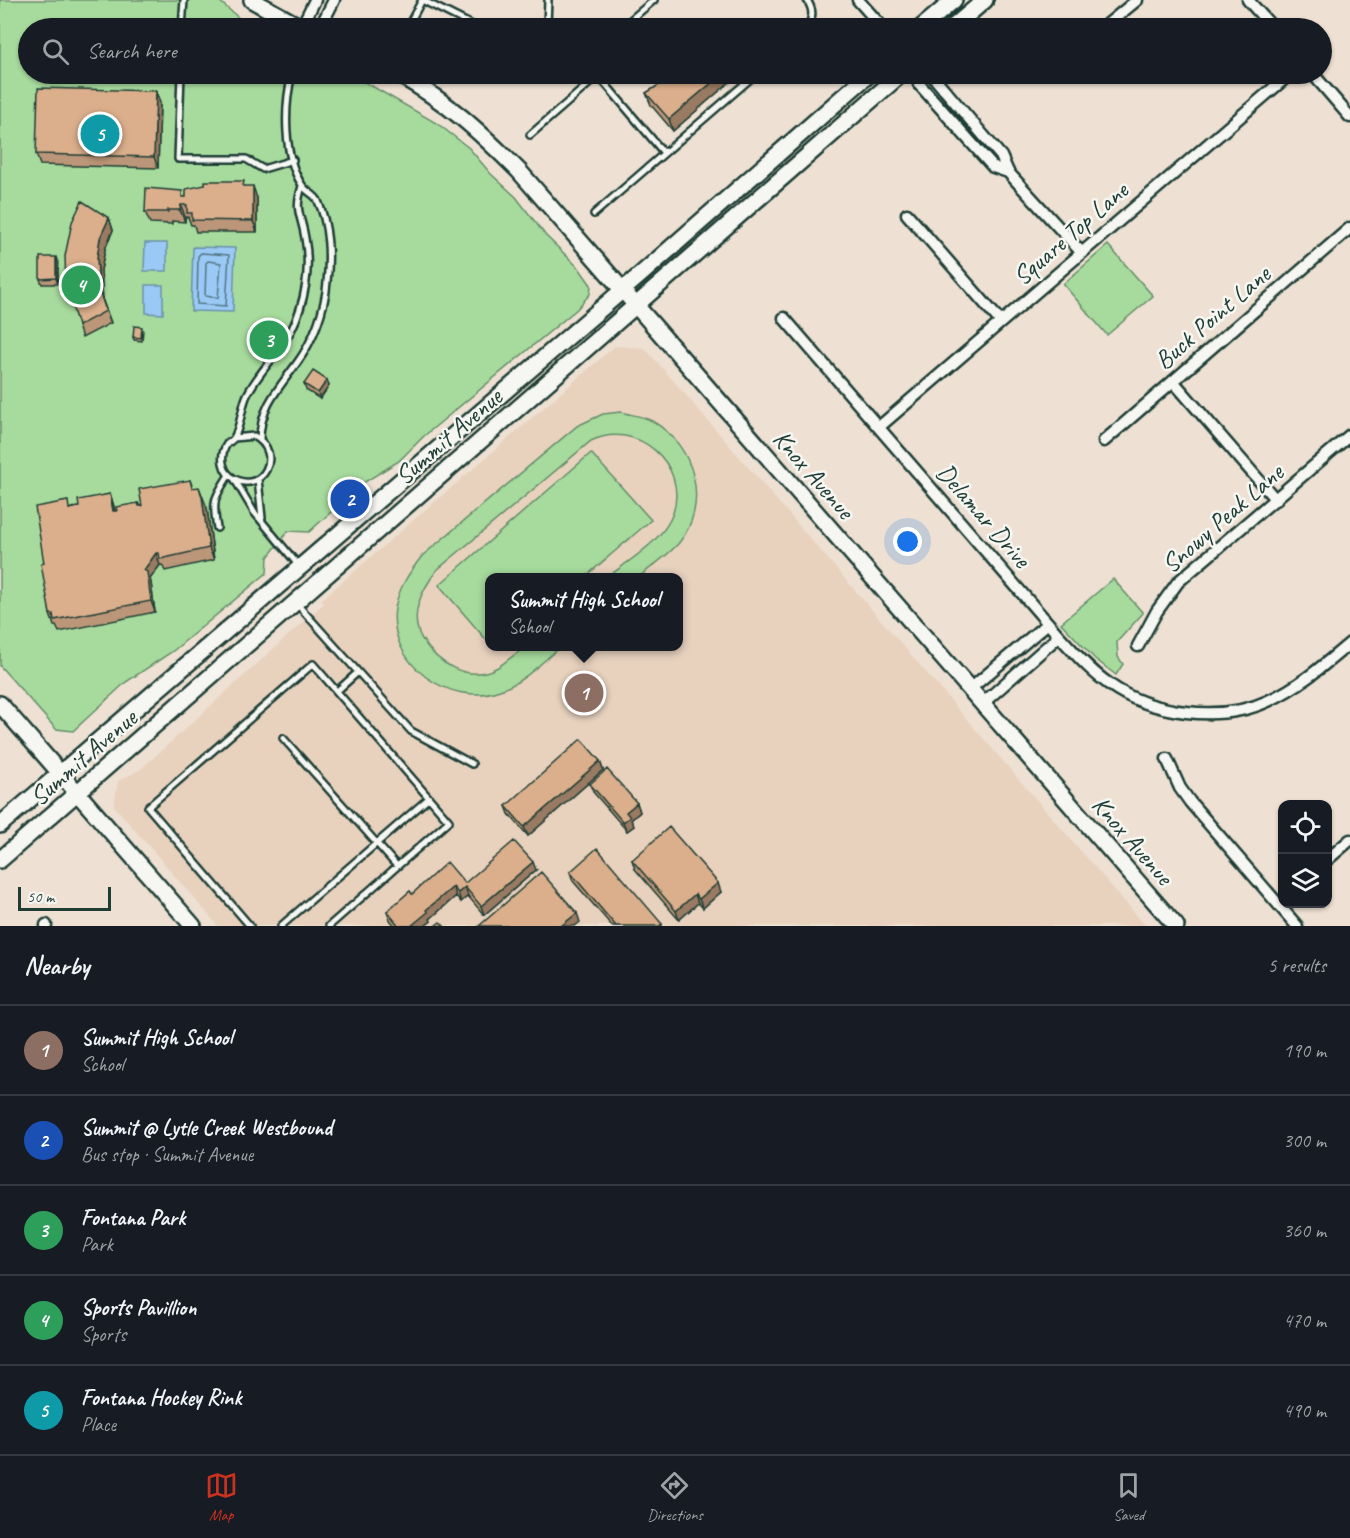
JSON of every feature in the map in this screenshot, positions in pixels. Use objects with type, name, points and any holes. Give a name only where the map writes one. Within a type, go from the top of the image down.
[{"type":"main road","points":[[252,0],[284,18]]},
{"type":"main road","points":[[933,18],[954,0]]},
{"type":"main road","points":[[964,18],[985,0]]},
{"type":"main road","name":"Knox Avenue","points":[[415,84],[436,96],[470,122],[519,171],[1176,926]]},
{"type":"main road","name":"Summit Avenue","points":[[0,825],[622,290],[858,84]]},
{"type":"main road","name":"Summit Avenue","points":[[0,860],[294,601],[890,84]]},
{"type":"main road","points":[[0,704],[193,926]]},
{"type":"street","points":[[307,18],[315,0]]},
{"type":"street","points":[[325,18],[334,0]]},
{"type":"street","points":[[858,0],[874,18]]},
{"type":"street","points":[[1115,18],[1137,0]]},
{"type":"street","points":[[1248,0],[1264,18]]},
{"type":"street","points":[[919,84],[993,167],[1008,172]]},
{"type":"street","points":[[940,84],[1001,156],[1008,172],[1082,253]]},
{"type":"street","name":"Square Top Lane","points":[[879,427],[1278,84]]},
{"type":"street","points":[[1322,84],[1350,117]]},
{"type":"street","points":[[966,138],[978,127]]},
{"type":"street","points":[[907,213],[1001,322]]},
{"type":"street","name":"Buck Point Lane","points":[[1104,441],[1350,228]]},
{"type":"street","name":"Delamar Drive","points":[[784,318],[1059,636],[1090,669],[1110,686],[1133,697],[1174,710],[1217,713],[1265,702],[1312,674],[1350,643]]},
{"type":"street","points":[[1173,381],[1276,500]]},
{"type":"street","name":"Snowy Peak Lane","points":[[1138,646],[1157,611],[1178,582],[1350,435]]},
{"type":"street","points":[[969,690],[1048,623]]},
{"type":"street","points":[[982,704],[1059,636]]},
{"type":"street","points":[[1167,759],[1180,788],[1190,802],[1278,899]]},
{"type":"street","points":[[1332,856],[1350,840]]},
{"type":"street","points":[[1285,908],[1297,926]]},
{"type":"lane","points":[[183,18],[184,0]]},
{"type":"lane","points":[[412,18],[422,0],[458,18]]},
{"type":"lane","points":[[548,0],[548,18]]},
{"type":"lane","points":[[633,18],[654,0]]},
{"type":"lane","points":[[807,0],[812,9],[812,18]]},
{"type":"lane","points":[[181,84],[178,159],[246,159],[263,169],[293,160]]},
{"type":"lane","points":[[260,439],[260,425],[265,409],[298,363],[314,334],[327,283],[328,252],[324,221],[317,198],[302,186],[293,160],[286,123],[290,84]]},
{"type":"lane","points":[[530,135],[587,84]]},
{"type":"lane","points":[[606,84],[664,153]]},
{"type":"lane","points":[[594,214],[744,84]]},
{"type":"lane","points":[[234,438],[247,435],[260,439],[266,445],[270,460],[268,468],[258,479],[250,482],[235,479],[229,475],[222,459],[224,451],[234,438],[247,395],[285,342],[302,301],[307,250],[296,206],[302,186]]},
{"type":"lane","points":[[218,528],[214,498],[229,475]]},
{"type":"lane","points":[[235,479],[242,494],[300,567]]},
{"type":"lane","points":[[258,479],[262,520]]},
{"type":"lane","points":[[294,601],[411,731],[472,764]]},
{"type":"lane","points":[[250,926],[148,807],[313,664],[449,821],[329,926]]},
{"type":"lane","points":[[337,691],[357,673]]},
{"type":"lane","points":[[283,738],[398,866]]},
{"type":"lane","points":[[281,926],[429,798]]},
{"type":"shaded area","points":[[615,346],[645,348],[1146,926],[218,926],[114,806],[118,781],[141,769],[324,603],[321,600]]},
{"type":"green space","points":[[0,0],[218,0],[239,18],[18,18],[18,84],[368,84],[438,124],[469,148],[491,174],[516,197],[546,236],[579,268],[591,285],[590,294],[577,309],[424,436],[399,461],[363,483],[309,532],[288,531],[268,557],[267,573],[173,651],[126,682],[73,731],[56,729],[0,666]]},
{"type":"green space","points":[[1108,245],[1153,296],[1107,335],[1063,284]]},
{"type":"green space","points":[[621,412],[652,421],[679,445],[688,460],[694,477],[696,494],[694,512],[688,529],[678,544],[644,573],[613,573],[645,549],[662,532],[673,513],[676,495],[673,478],[666,463],[655,450],[641,441],[625,436],[608,436],[591,441],[437,570],[422,594],[417,612],[418,630],[428,648],[444,663],[464,672],[485,672],[496,668],[520,651],[555,651],[508,687],[481,694],[461,693],[443,687],[426,677],[401,647],[395,628],[395,608],[399,593],[417,562],[577,426],[603,414]]},
{"type":"green space","points":[[591,453],[651,520],[590,573],[485,573],[485,638],[439,585]]},
{"type":"green space","points":[[1113,579],[1143,613],[1117,642],[1118,657],[1123,664],[1116,675],[1095,659],[1061,623]]},
{"type":"water","points":[[145,243],[167,243],[167,271],[144,271]]},
{"type":"water","points":[[193,247],[235,248],[233,312],[191,311]]},
{"type":"water","points":[[146,285],[163,285],[163,314],[146,313]]},
{"type":"building","points":[[661,84],[710,84],[669,119],[646,93]]},
{"type":"building","points":[[38,88],[156,91],[154,157],[36,154]]},
{"type":"building","points":[[205,181],[244,181],[243,186],[253,186],[253,221],[192,220],[192,213],[187,213],[187,205],[181,205],[180,210],[168,210],[168,212],[145,212],[146,188],[182,191],[182,197],[186,197],[186,189],[205,185]]},
{"type":"building","points":[[82,201],[109,218],[100,238],[97,258],[99,290],[106,311],[78,326],[66,286],[65,256],[72,222]]},
{"type":"building","points":[[40,257],[56,257],[56,278],[40,279]]},
{"type":"building","points":[[134,326],[142,327],[141,338],[133,337]]},
{"type":"building","points":[[313,371],[327,380],[318,393],[304,384]]},
{"type":"building","points":[[190,480],[192,488],[199,487],[202,497],[209,548],[160,559],[159,553],[156,553],[144,570],[147,572],[151,601],[54,620],[53,614],[50,614],[41,564],[44,563],[35,507],[68,501],[69,509],[79,507],[78,500],[110,494],[113,511],[117,511],[116,507],[138,503],[142,506],[139,489]]},
{"type":"building","points":[[581,739],[600,761],[524,827],[506,806]]},
{"type":"building","points":[[607,769],[637,803],[626,812],[630,817],[623,822],[590,784]]},
{"type":"building","points":[[669,827],[718,883],[699,899],[695,894],[676,911],[632,860]]},
{"type":"building","points":[[514,841],[533,862],[481,906],[465,887],[458,893],[453,887],[411,926],[399,926],[387,911],[410,891],[412,894],[447,862],[465,883]]},
{"type":"building","points":[[597,848],[662,924],[659,926],[616,926],[570,872]]},
{"type":"building","points":[[541,872],[577,913],[561,926],[479,926]]},
{"type":"place","name":"Fontana Hockey Rink","points":[[100,134]]},
{"type":"place","name":"Sports Pavillion","points":[[81,285]]},
{"type":"place","name":"Fontana Park","points":[[269,340]]},
{"type":"place","name":"Summit @ Lytle Creek Westbound","points":[[350,499]]},
{"type":"place","name":"Summit High School","points":[[584,693]]}]
